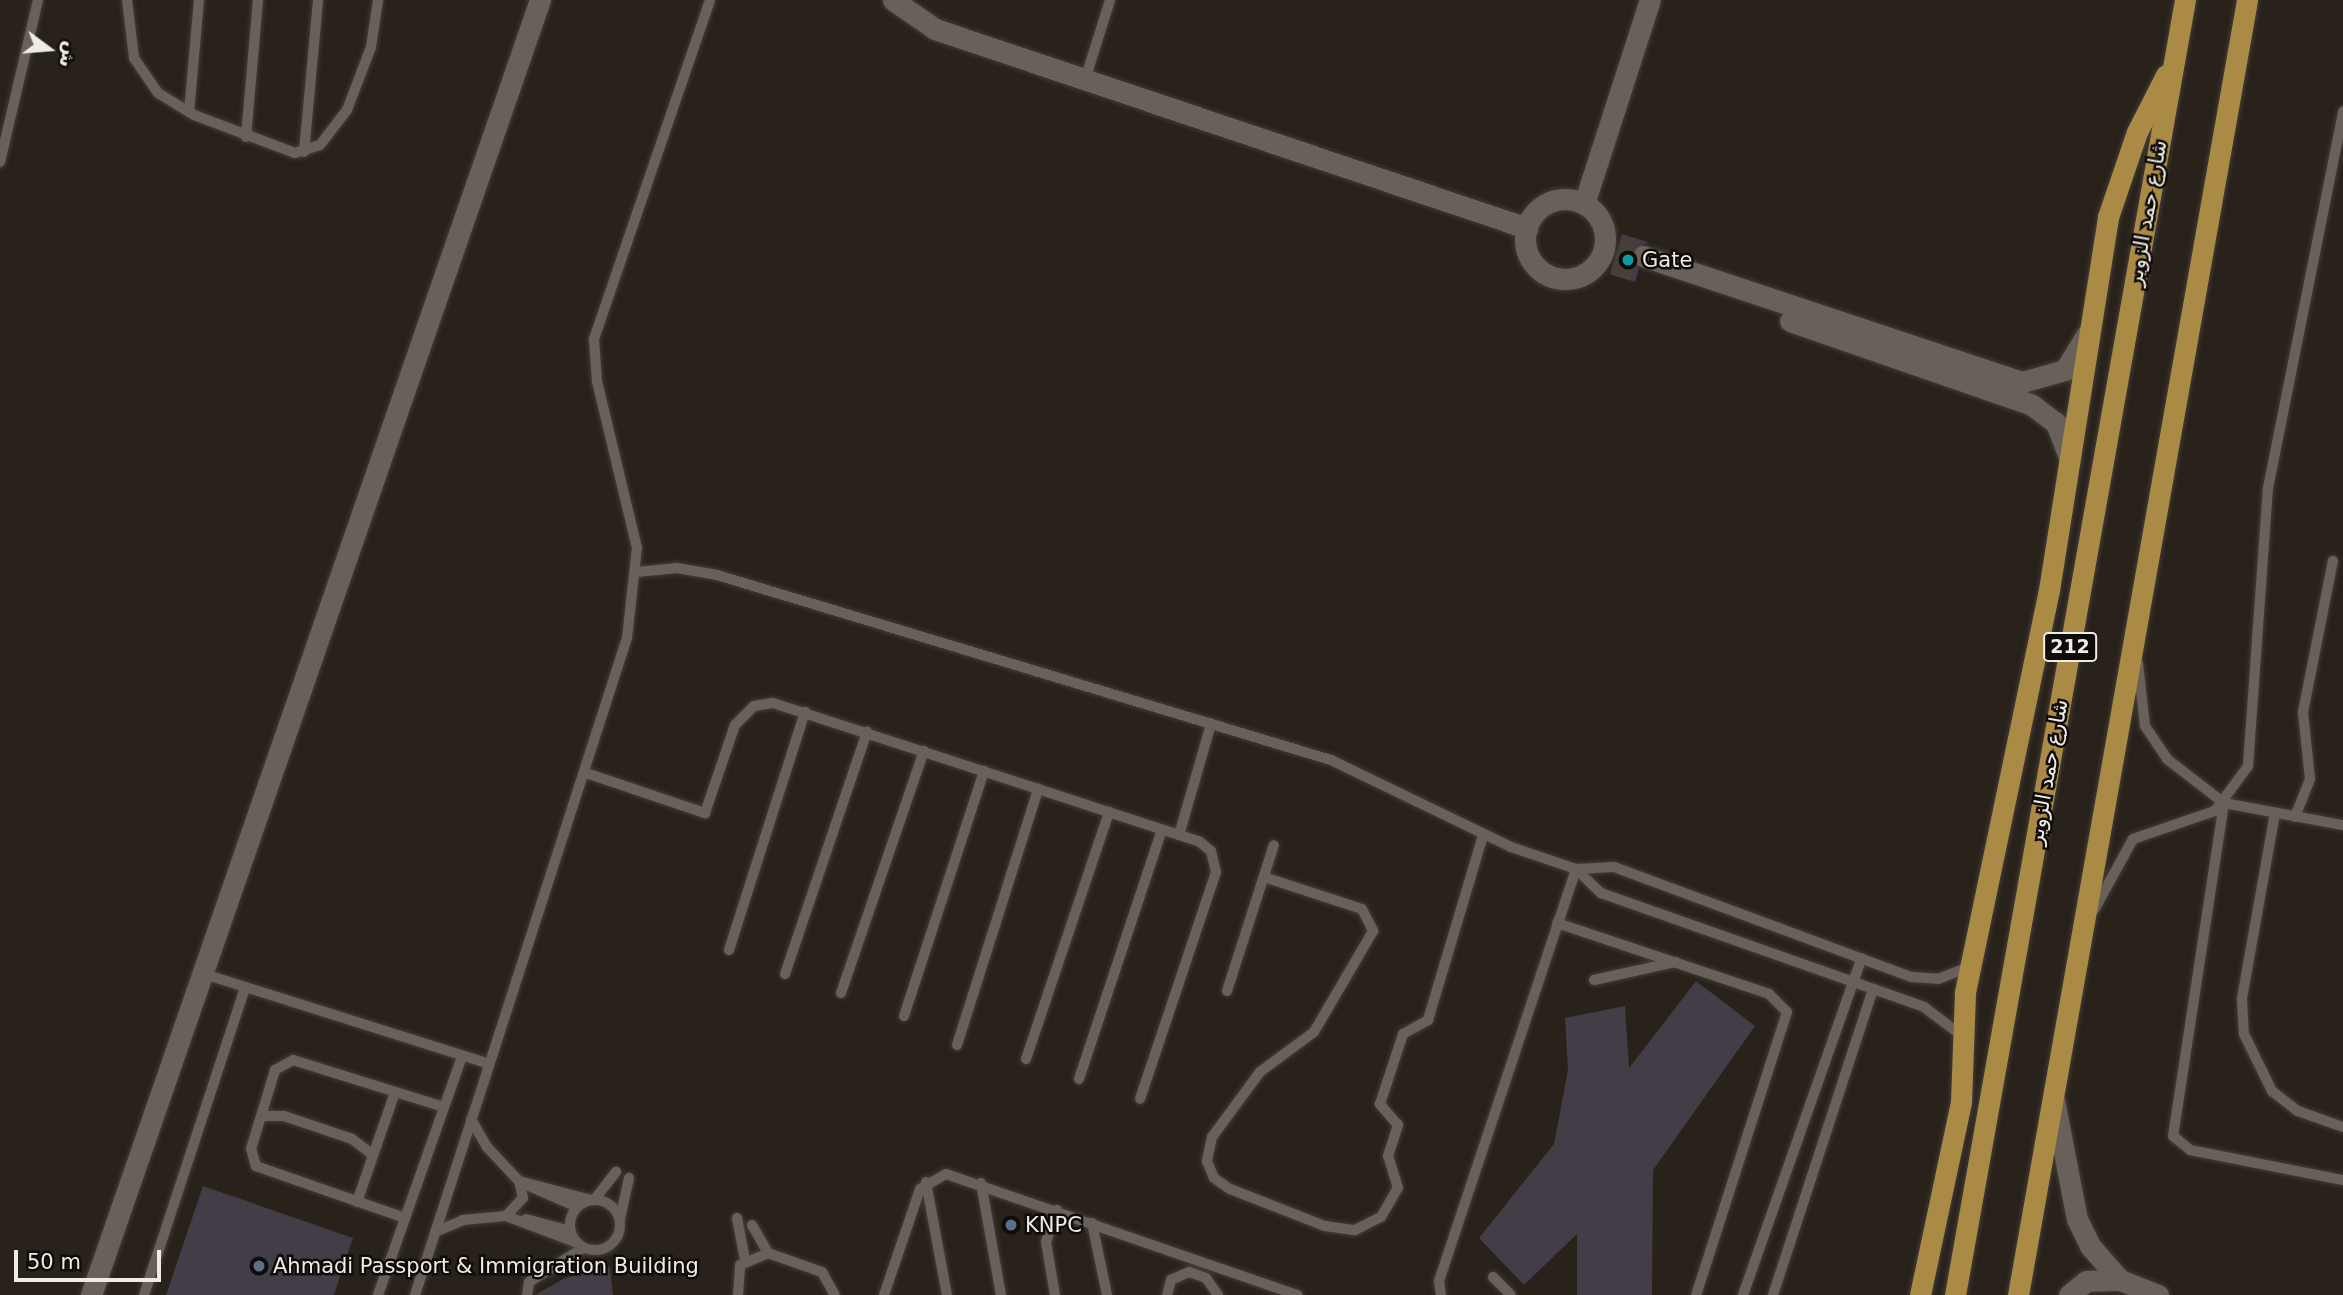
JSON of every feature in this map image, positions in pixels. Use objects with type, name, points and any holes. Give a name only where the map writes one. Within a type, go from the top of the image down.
[{"type":"main road","name":"شارع حمد الزوير","points":[[1955,1295],[2185,0]]},
{"type":"main road","points":[[2018,1295],[2247,0]]},
{"type":"main road","points":[[1920,1295],[1961,1102],[1962,1036],[1969,967],[2014,774],[2114,193],[2174,61]]},
{"type":"street","points":[[523,44],[531,0]]},
{"type":"street","points":[[91,1295],[540,0]]},
{"type":"street","points":[[893,0],[936,29],[1527,228]]},
{"type":"street","points":[[1584,204],[1551,201],[1527,228],[1526,248],[1542,272],[1569,279],[1608,253],[1584,204],[1650,0]]},
{"type":"street","points":[[2070,459],[2056,423],[2019,399],[1641,264],[2021,382],[2065,370],[2092,319]]},
{"type":"street","points":[[2054,1100],[2077,1219],[2103,1267],[2120,1280],[2158,1295]]},
{"type":"street","points":[[2069,1295],[2086,1281],[2120,1280]]},
{"type":"lane","points":[[0,162],[38,0]]},
{"type":"lane","points":[[127,0],[140,71],[158,93],[188,112],[277,150],[304,152],[329,137],[347,110],[371,47],[378,0]]},
{"type":"lane","points":[[188,112],[199,0]]},
{"type":"lane","points":[[246,137],[258,0]]},
{"type":"lane","points":[[304,152],[318,0]]},
{"type":"lane","points":[[415,1295],[624,651],[637,572],[630,502],[597,382],[594,339],[710,0]]},
{"type":"lane","points":[[1085,80],[1111,0]]},
{"type":"lane","points":[[2082,942],[2109,873],[2133,839],[2204,817],[2224,803],[2241,784],[2250,755],[2268,488],[2343,111]]},
{"type":"lane","points":[[2295,817],[2310,779],[2302,721],[2333,561]]},
{"type":"lane","points":[[637,572],[677,568],[717,575],[1357,770],[1483,835],[1576,870],[1601,893],[1936,1012],[1962,1036]]},
{"type":"lane","points":[[2138,619],[2138,692],[2151,743],[2224,803],[2343,825]]},
{"type":"lane","points":[[586,773],[705,813],[740,717],[763,703],[804,712],[867,732],[1206,846],[1216,872],[1140,1099]]},
{"type":"lane","points":[[729,950],[804,712]]},
{"type":"lane","points":[[1179,835],[1212,724]]},
{"type":"lane","points":[[785,974],[867,732]]},
{"type":"lane","points":[[841,993],[924,751]]},
{"type":"lane","points":[[904,1016],[984,771]]},
{"type":"lane","points":[[957,1045],[1038,789]]},
{"type":"lane","points":[[2224,803],[2174,1136],[2190,1150],[2343,1181]]},
{"type":"lane","points":[[1026,1059],[1109,812]]},
{"type":"lane","points":[[2275,813],[2242,999],[2244,1034],[2272,1091],[2298,1111],[2343,1127]]},
{"type":"lane","points":[[1079,1079],[1162,830]]},
{"type":"lane","points":[[1264,877],[1362,909],[1373,931],[1314,1032],[1260,1072],[1212,1137],[1207,1161],[1214,1178],[1230,1189],[1325,1226],[1354,1230],[1381,1217],[1398,1188],[1388,1156],[1398,1125],[1380,1104],[1403,1034],[1428,1020],[1483,835]]},
{"type":"lane","points":[[1227,991],[1275,845]]},
{"type":"lane","points":[[1576,870],[1614,867],[1925,979],[1969,967]]},
{"type":"lane","points":[[1441,1295],[1439,1281],[1576,870]]},
{"type":"lane","points":[[1558,923],[1775,997],[1788,1018],[1696,1295]]},
{"type":"lane","points":[[1744,1295],[1862,958]]},
{"type":"lane","points":[[1594,980],[1676,962]]},
{"type":"lane","points":[[201,973],[489,1064]]},
{"type":"lane","points":[[144,1295],[245,987]]},
{"type":"lane","points":[[1773,1295],[1873,989]]},
{"type":"lane","points":[[378,1295],[462,1056]]},
{"type":"lane","points":[[405,1218],[256,1166],[251,1149],[275,1070],[287,1060],[444,1107]]},
{"type":"lane","points":[[357,1202],[395,1092]]},
{"type":"lane","points":[[261,1116],[285,1116],[352,1139],[373,1155]]},
{"type":"lane","points":[[471,1119],[487,1147],[519,1181],[577,1207]]},
{"type":"lane","points":[[570,1231],[577,1207],[592,1200],[616,1172]]},
{"type":"lane","points":[[884,1295],[926,1182],[946,1174],[1057,1210],[1277,1292],[1298,1295]]},
{"type":"lane","points":[[506,1216],[579,1245],[606,1248],[620,1222],[629,1178]]},
{"type":"lane","points":[[519,1181],[592,1200],[614,1209],[620,1222]]},
{"type":"lane","points":[[506,1216],[520,1206],[519,1181]]},
{"type":"lane","points":[[926,1182],[947,1295]]},
{"type":"lane","points":[[981,1184],[1001,1295]]},
{"type":"lane","points":[[1055,1295],[1046,1242],[1057,1210]]},
{"type":"lane","points":[[435,1232],[463,1220],[506,1216],[570,1231],[579,1245]]},
{"type":"lane","points":[[737,1218],[745,1260],[735,1280],[738,1295]]},
{"type":"lane","points":[[1092,1223],[1107,1295]]},
{"type":"lane","points":[[752,1225],[768,1253]]},
{"type":"lane","points":[[527,1295],[529,1282],[579,1245]]},
{"type":"lane","points":[[745,1260],[768,1253],[822,1272],[835,1295]]},
{"type":"lane","points":[[1167,1295],[1171,1280],[1189,1272],[1206,1278],[1218,1295]]},
{"type":"lane","points":[[1493,1277],[1511,1295]]},
{"type":"building","name":"Gate","points":[[1622,234],[1648,242],[1630,253],[1639,269],[1635,282],[1610,274]]},
{"type":"building","points":[[1696,981],[1755,1026],[1653,1170],[1652,1295],[1577,1295],[1577,1234],[1524,1285],[1479,1238],[1554,1144],[1568,1070],[1565,1018],[1625,1006],[1629,1068]]},
{"type":"building","name":"Ahmadi Passport & Immigration Building","points":[[203,1186],[353,1238],[334,1295],[166,1295]]},
{"type":"building","points":[[610,1267],[613,1295],[535,1295],[565,1278]]},
{"type":"tunnel","points":[[1619,246],[1643,256]]},
{"type":"tunnel","points":[[1613,264],[1638,271]]},
{"type":"place","name":"Gate","points":[[1628,260]]},
{"type":"place","name":"KNPC","points":[[1011,1225]]},
{"type":"place","name":"Ahmadi Passport & Immigration Building","points":[[259,1266]]}]
